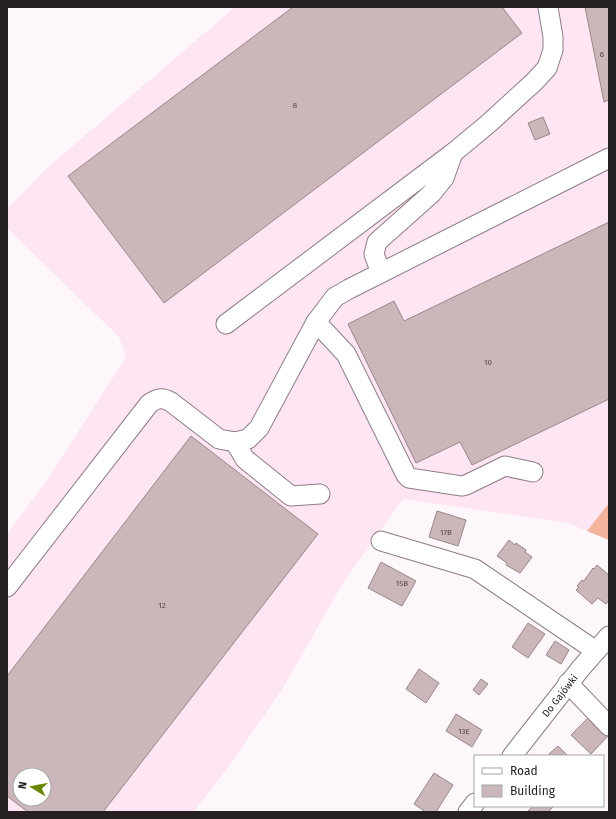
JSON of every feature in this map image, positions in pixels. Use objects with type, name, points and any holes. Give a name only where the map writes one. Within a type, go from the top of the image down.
[{"type":"street","points":[[226,324],[453,153],[488,124],[534,82],[546,68],[553,50],[553,37],[548,7]]},
{"type":"street","points":[[381,273],[374,254],[377,242],[431,194],[444,178],[453,153]]},
{"type":"street","points":[[7,587],[149,404],[156,398],[164,398],[171,402],[220,439],[235,442],[248,439],[259,428],[316,322],[335,297],[609,158]]},
{"type":"street","points":[[316,322],[346,354],[402,468],[409,478],[462,486],[505,466],[533,472]]},
{"type":"street","points":[[235,442],[245,459],[291,496],[320,494]]},
{"type":"street","points":[[381,541],[474,569],[596,651]]},
{"type":"street","name":"Do Gajówki","points":[[513,755],[568,683],[609,636]]},
{"type":"street","points":[[568,683],[609,726]]},
{"type":"shaded area","points":[[235,7],[609,7],[609,503],[587,531],[568,523],[403,499],[343,583],[283,688],[227,769],[193,812],[7,812],[7,534],[46,482],[126,357],[119,337],[7,228],[7,209],[47,168]]},
{"type":"shaded area","points":[[609,503],[609,540],[587,531]]},
{"type":"building","points":[[293,7],[502,7],[522,33],[164,303],[68,176]]},
{"type":"building","points":[[585,7],[609,7],[609,100],[604,102]]},
{"type":"building","points":[[543,117],[550,134],[535,140],[528,123]]},
{"type":"building","points":[[609,222],[609,399],[472,465],[460,442],[416,463],[348,324],[394,301],[404,321]]},
{"type":"building","points":[[191,436],[318,534],[103,812],[28,812],[21,807],[52,807],[52,767],[12,767],[12,800],[7,796],[7,676]]},
{"type":"building","points":[[437,511],[466,520],[458,546],[429,537]]},
{"type":"building","points":[[509,540],[515,545],[516,543],[526,550],[525,552],[532,557],[520,573],[506,565],[507,563],[497,556]]},
{"type":"building","points":[[381,562],[416,581],[402,606],[368,588]]},
{"type":"building","points":[[597,565],[609,575],[609,600],[606,604],[598,598],[592,604],[576,590],[579,587],[577,586],[582,580],[584,581],[593,568],[594,569]]},
{"type":"building","points":[[528,623],[545,634],[528,658],[512,647]]},
{"type":"building","points":[[555,641],[569,650],[561,664],[546,655]]},
{"type":"building","points":[[419,669],[439,683],[426,703],[406,689]]},
{"type":"building","points":[[481,679],[488,684],[479,695],[473,690]]},
{"type":"building","points":[[456,714],[482,730],[472,747],[446,731]]},
{"type":"building","points":[[590,716],[609,735],[591,754],[571,735]]},
{"type":"building","points":[[558,746],[567,755],[550,755],[549,754]]},
{"type":"building","points":[[434,773],[453,785],[436,812],[426,812],[414,804]]},
{"type":"building","points":[[532,807],[553,807],[548,812],[527,812]]}]
